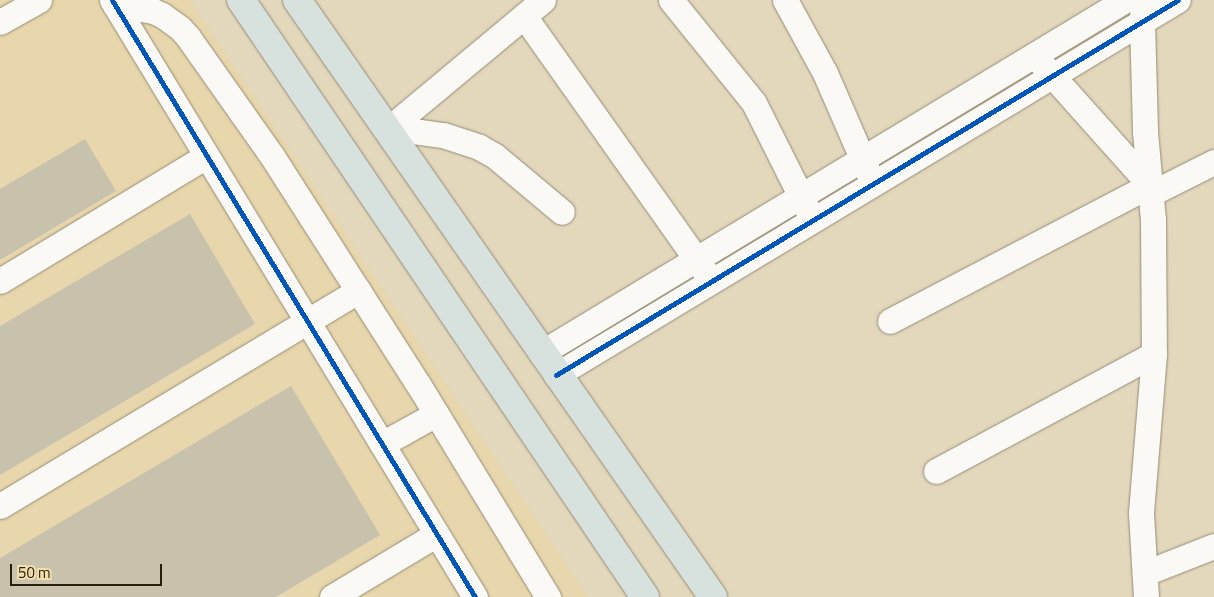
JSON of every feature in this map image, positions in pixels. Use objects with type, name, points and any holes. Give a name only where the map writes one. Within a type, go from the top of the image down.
[{"type":"main road","points":[[241,0],[645,597]]},
{"type":"main road","points":[[297,0],[556,375],[713,597]]},
{"type":"street","points":[[0,22],[39,0]]},
{"type":"street","points":[[387,130],[543,0]]},
{"type":"street","points":[[671,0],[754,103],[813,220]]},
{"type":"street","points":[[785,0],[826,74],[874,183]]},
{"type":"street","points":[[556,375],[1051,76],[1142,11],[1178,0]]},
{"type":"street","points":[[541,353],[1035,54],[1116,2],[1142,11]]},
{"type":"street","points":[[114,3],[474,597]]},
{"type":"street","points":[[114,3],[153,11],[180,28],[272,156],[436,414],[548,597]]},
{"type":"street","points":[[1142,11],[1145,132],[1153,220],[1154,354],[1141,512],[1145,585],[1214,546]]},
{"type":"street","points":[[524,16],[712,282]]},
{"type":"street","points":[[1035,54],[1051,76],[1150,189]]},
{"type":"street","points":[[387,130],[443,134],[479,147],[495,156],[562,212]]},
{"type":"street","points":[[0,281],[206,156]]},
{"type":"street","points":[[890,321],[1150,189],[1214,162]]},
{"type":"street","points":[[0,506],[358,291]]},
{"type":"street","points":[[936,471],[1154,354]]},
{"type":"street","points":[[382,444],[436,414]]},
{"type":"street","points":[[332,597],[437,534]]},
{"type":"shaded area","points":[[0,0],[190,0],[588,597],[0,597]]},
{"type":"building","points":[[85,139],[116,191],[0,260],[0,189]]},
{"type":"building","points":[[190,214],[255,324],[0,475],[0,326]]},
{"type":"building","points":[[291,386],[380,535],[276,597],[0,597],[0,558]]},
{"type":"cycle path","points":[[112,0],[475,597]]},
{"type":"cycle path","points":[[556,375],[1178,0]]}]
